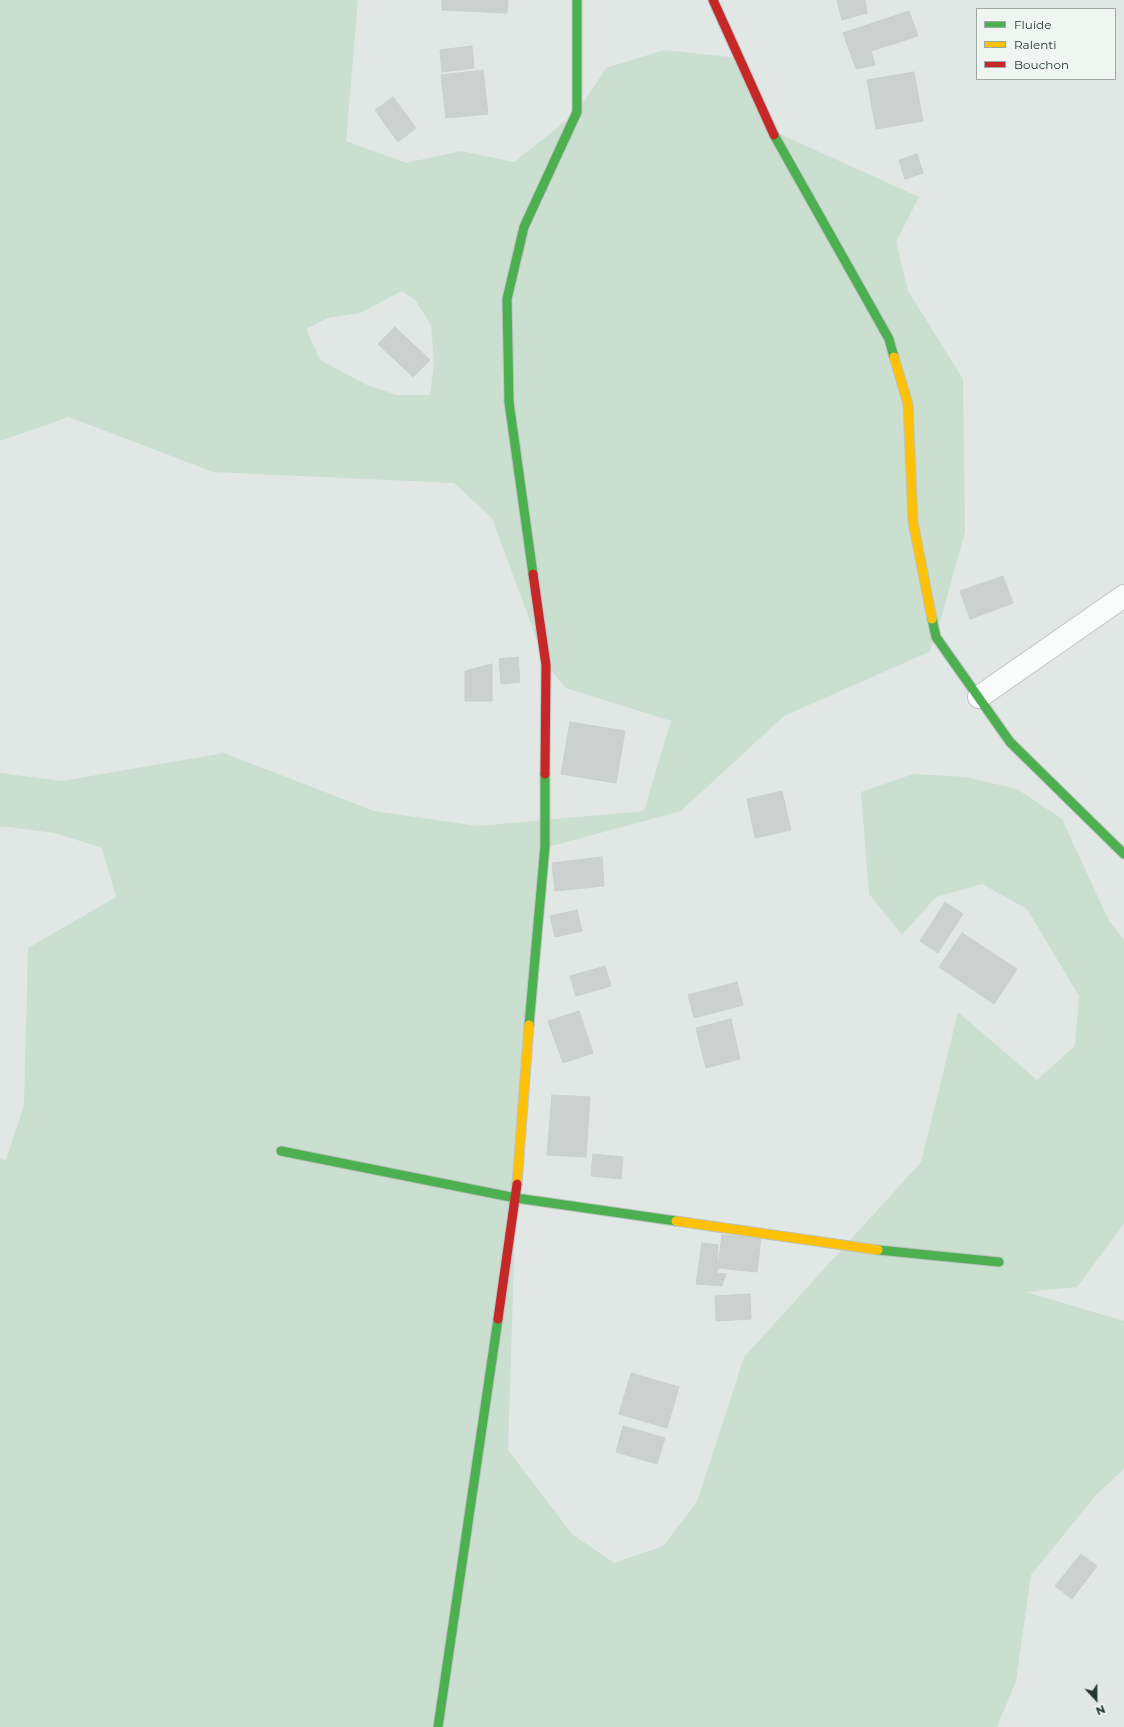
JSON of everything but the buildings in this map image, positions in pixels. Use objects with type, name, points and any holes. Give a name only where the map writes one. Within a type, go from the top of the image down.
[{"type":"street","points":[[438,1727],[516,1198],[518,1158],[545,846],[546,665],[509,402],[507,299],[524,227],[577,112],[577,0]]},
{"type":"street","points":[[713,0],[771,130],[889,339],[908,404],[913,522],[936,637],[1010,742],[1124,854]]},
{"type":"street","points":[[979,697],[1124,596]]},
{"type":"street","points":[[281,1151],[516,1198],[875,1250],[999,1262]]},
{"type":"green space","points":[[0,0],[358,0],[346,141],[406,163],[461,151],[514,162],[577,112],[606,68],[664,50],[740,58],[771,130],[919,197],[896,242],[908,291],[963,379],[965,532],[936,637],[929,652],[784,716],[681,811],[548,847],[516,1198],[508,1450],[572,1534],[614,1563],[663,1546],[697,1502],[744,1357],[921,1162],[958,1012],[1037,1080],[1075,1046],[1079,996],[1027,909],[982,884],[936,897],[902,935],[869,894],[861,792],[913,774],[966,777],[1017,789],[1062,819],[1108,919],[1124,940],[1124,1224],[1077,1287],[1026,1292],[1124,1321],[1124,1469],[1096,1495],[1031,1575],[1016,1681],[997,1727],[0,1727],[0,1158],[6,1160],[24,1106],[28,948],[116,897],[102,848],[55,833],[0,826],[0,773],[62,781],[224,753],[374,811],[478,826],[644,811],[671,721],[566,688],[546,665],[492,518],[454,483],[213,472],[69,417],[0,441]],"holes":[[[402,291],[416,301],[431,325],[434,363],[430,395],[397,395],[367,385],[320,360],[306,329],[328,318],[360,313]]]},
{"type":"traffic: fast","points":[[533,574],[509,402],[507,299],[524,227],[577,112],[577,0]]},
{"type":"traffic: fast","points":[[774,135],[889,339],[894,357]]},
{"type":"traffic: fast","points":[[932,619],[936,637],[1010,742],[1124,854]]},
{"type":"traffic: fast","points":[[529,1025],[545,846],[545,774]]},
{"type":"traffic: fast","points":[[281,1151],[516,1198],[676,1221]]},
{"type":"traffic: fast","points":[[878,1250],[999,1262]]},
{"type":"traffic: fast","points":[[438,1727],[498,1319]]},
{"type":"traffic: slow","points":[[894,357],[908,404],[913,522],[932,619]]},
{"type":"traffic: slow","points":[[517,1184],[529,1025]]},
{"type":"traffic: slow","points":[[676,1221],[878,1250]]},
{"type":"traffic: jam","points":[[713,0],[774,135]]},
{"type":"traffic: jam","points":[[533,574],[546,665],[545,774]]},
{"type":"traffic: jam","points":[[498,1319],[517,1184]]}]
